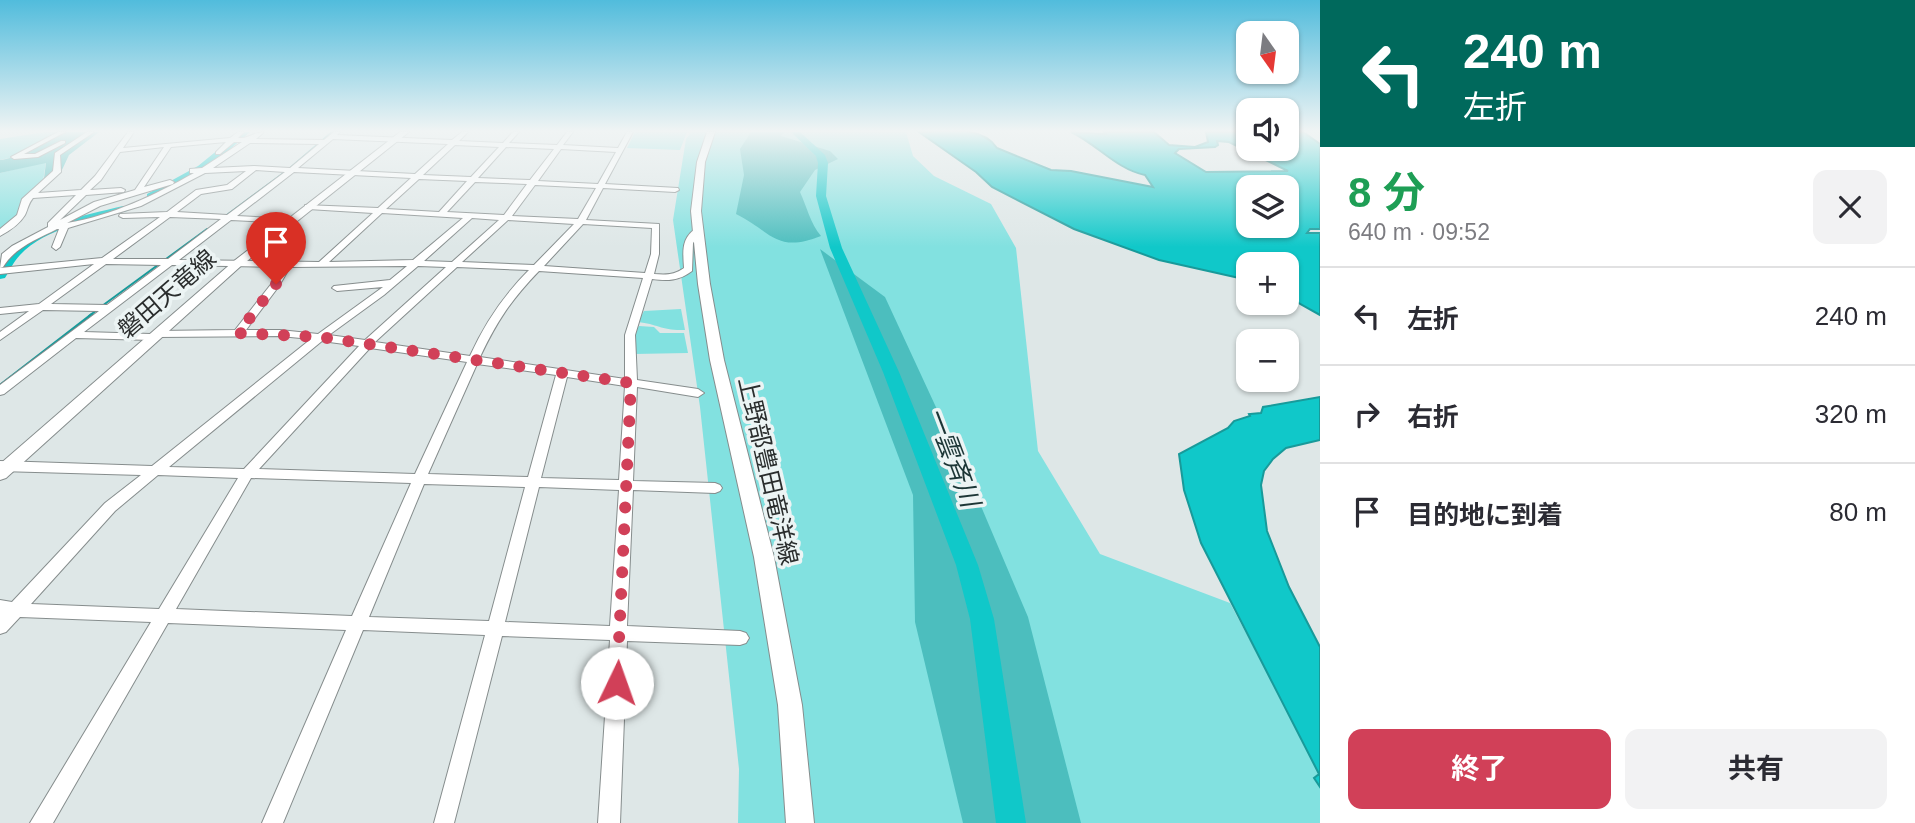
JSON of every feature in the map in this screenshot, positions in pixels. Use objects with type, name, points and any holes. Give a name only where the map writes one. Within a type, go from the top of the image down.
[{"type":"main road","name":"磐田天竜線","points":[[3,469],[239,262],[356,170]]},
{"type":"main road","name":"上野部豊田竜洋線","points":[[700,170],[696,211],[717,360],[764,557],[788,692],[800,823]]},
{"type":"street","points":[[0,233],[18,220],[25,208],[25,201],[57,170]]},
{"type":"street","points":[[102,170],[51,225],[60,227],[133,208],[198,171]]},
{"type":"street","points":[[138,190],[151,170]]},
{"type":"street","points":[[2,259],[97,204],[198,171],[209,170]]},
{"type":"street","points":[[0,337],[37,307],[199,191],[229,187],[251,170]]},
{"type":"street","points":[[0,391],[291,170]]},
{"type":"street","points":[[298,170],[675,190]]},
{"type":"street","points":[[321,265],[422,170]]},
{"type":"street","points":[[440,214],[481,170]]},
{"type":"street","points":[[41,823],[247,474],[368,343],[507,217],[540,170]]},
{"type":"street","points":[[272,823],[472,359],[500,308],[534,268],[581,222],[609,170]]},
{"type":"street","points":[[32,196],[138,190]]},
{"type":"street","points":[[308,207],[656,226],[655,254],[630,335],[631,383],[609,823]]},
{"type":"street","points":[[103,217],[168,214],[290,221]]},
{"type":"street","points":[[0,627],[8,608],[110,507],[320,337],[392,283],[470,216]]},
{"type":"street","points":[[56,247],[60,227]]},
{"type":"street","points":[[0,271],[101,261],[321,265],[415,263],[669,278],[686,273],[689,269],[688,244],[693,234],[698,231]]},
{"type":"street","points":[[238,333],[276,284],[287,264]]},
{"type":"street","points":[[337,288],[392,283]]},
{"type":"street","points":[[0,311],[37,307],[108,308]]},
{"type":"street","points":[[71,335],[238,333],[320,337],[698,393]]},
{"type":"street","points":[[444,823],[562,373]]},
{"type":"street","points":[[3,469],[715,488]]},
{"type":"street","points":[[8,608],[740,638]]},
{"type":"shaded area","points":[[45,170],[43,181],[39,183],[20,217],[0,233],[0,173]]},
{"type":"shaded area","points":[[45,170],[62,170],[61,172],[43,186]]},
{"type":"shaded area","points":[[681,170],[928,170],[934,176],[991,204],[1016,248],[1038,451],[1100,554],[1230,603],[1320,772],[1320,823],[738,823],[739,769],[700,407],[673,220]]},
{"type":"shaded area","points":[[743,170],[815,170],[800,192],[811,220],[821,236],[794,243],[784,241],[736,214]]},
{"type":"shaded area","points":[[974,170],[1071,171],[1153,187],[1145,175],[1132,170],[1320,170],[1320,229],[1310,229],[1307,233],[1320,233],[1320,315],[1299,303],[1299,252],[1236,252],[1236,277],[1159,260],[1074,229],[992,187]]},
{"type":"shaded area","points":[[820,249],[885,297],[972,485],[1028,617],[1081,823],[963,823],[915,622],[913,495]]},
{"type":"shaded area","points":[[681,309],[685,330],[638,322],[644,311]]},
{"type":"shaded area","points":[[639,326],[654,327],[660,333],[684,333],[688,353],[634,354],[630,338]]},
{"type":"shaded area","points":[[1320,397],[1320,440],[1286,448],[1264,471],[1261,485],[1267,531],[1289,587],[1320,647],[1320,787],[1314,778],[1319,774],[1201,543],[1184,490],[1179,454],[1228,428],[1234,421],[1250,416],[1249,414],[1261,413],[1263,407]]},
{"type":"waterway","points":[[151,196],[198,170]]},
{"type":"waterway","points":[[227,215],[287,170]]},
{"type":"waterway","name":"一雲斉川","points":[[823,170],[821,196],[836,248],[891,372],[967,565],[982,619],[1011,823]]},
{"type":"waterway","points":[[0,275],[16,252],[39,236],[66,225],[123,209]]},
{"type":"waterway","points":[[102,306],[207,229]]},
{"type":"waterway","points":[[89,316],[97,310]]},
{"type":"waterway","points":[[0,385],[92,314]]},
{"type":"route","points":[[276,284],[238,333],[281,333],[368,343],[631,383],[617,683]]}]
